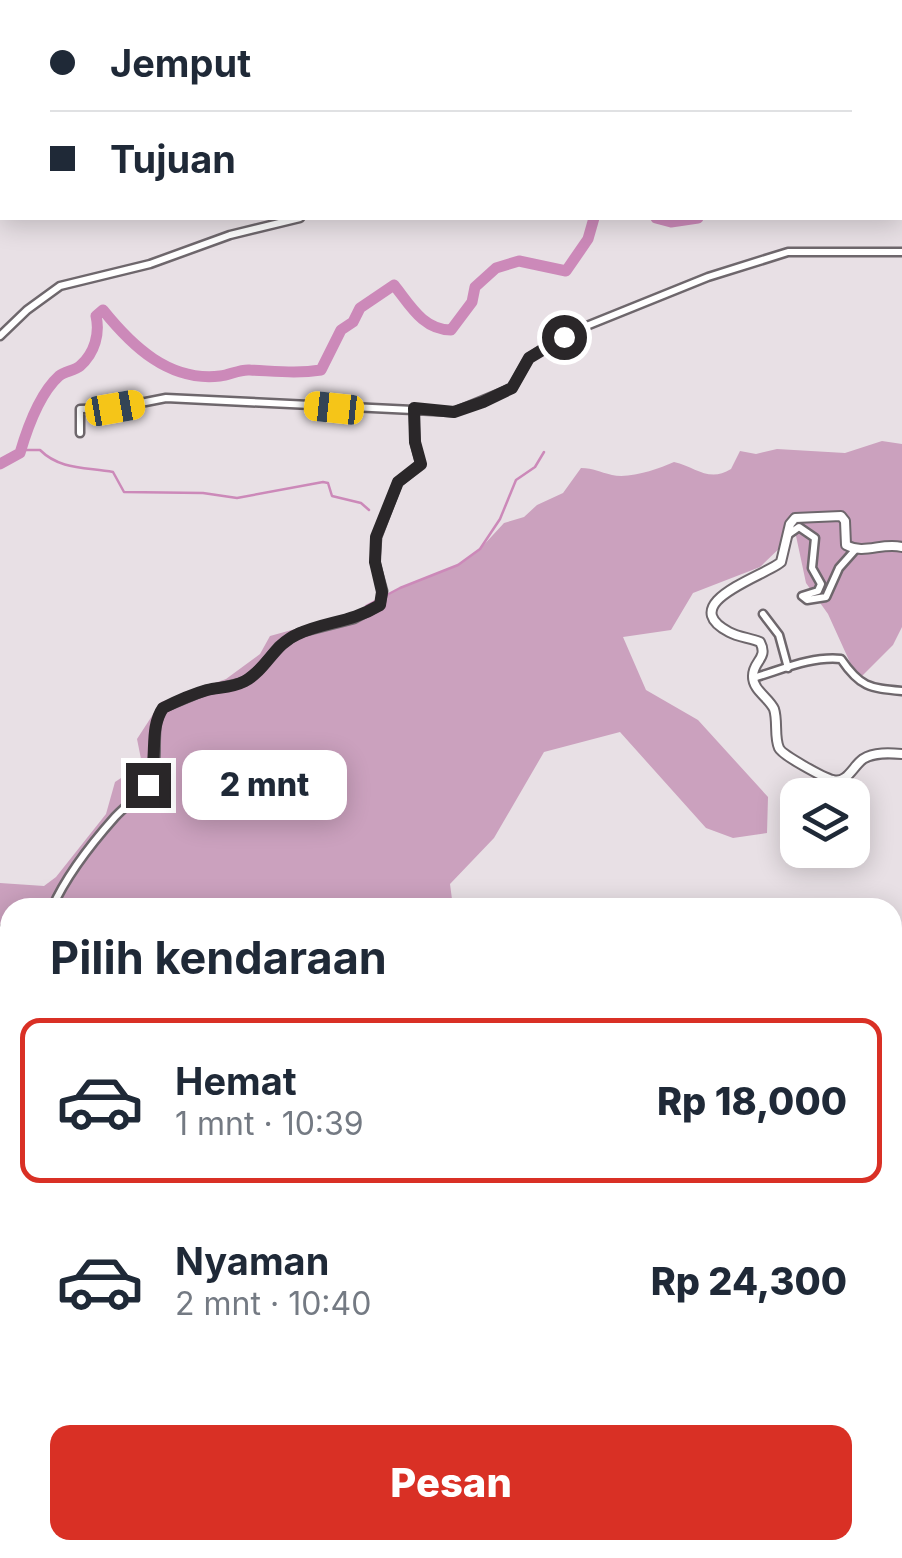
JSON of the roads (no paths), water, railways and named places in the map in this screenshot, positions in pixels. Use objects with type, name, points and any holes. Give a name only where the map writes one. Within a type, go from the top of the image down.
[{"type":"street","points":[[0,336],[60,286],[150,264],[230,235],[292,220]]},
{"type":"street","points":[[80,432],[80,409],[115,408],[166,398],[454,412],[512,388],[529,358],[547,346],[606,317],[708,277],[788,252],[902,252]]},
{"type":"street","points":[[56,898],[96,838],[148,785],[153,771],[156,723],[163,708],[204,691],[244,682],[278,646],[299,633],[354,619],[380,605],[376,537],[398,482],[421,464],[415,442],[414,408]]},
{"type":"street","points":[[902,548],[890,544],[855,550],[846,546],[846,521],[837,514],[795,518],[781,562],[719,595],[714,604],[716,620],[724,630],[763,646],[764,655],[753,678],[773,707],[781,752],[829,779],[843,779],[872,756],[902,754]]},
{"type":"street","points":[[788,534],[799,527],[815,538],[812,568],[821,584],[818,591],[802,596],[807,600],[826,596],[838,568],[855,550]]},
{"type":"street","points":[[764,614],[779,635],[788,668]]},
{"type":"street","points":[[753,678],[819,658],[841,659],[858,681],[867,686],[902,691]]},
{"type":"waterway","points":[[0,464],[20,453],[35,412],[52,383],[61,374],[80,366],[89,355],[97,336],[96,316],[103,310],[153,359],[184,373],[220,376],[246,370],[321,370],[341,330],[353,322],[360,308],[394,285],[425,321],[451,330],[472,302],[475,287],[496,268],[519,261],[566,271],[588,239],[593,220]]},
{"type":"waterway","points":[[664,220],[684,220]]},
{"type":"waterway","points":[[21,450],[40,450],[65,464],[113,472],[124,492],[203,493],[237,498],[323,482],[328,483],[332,496],[361,503],[369,510]]},
{"type":"waterway","points":[[366,606],[458,565],[480,549],[500,519],[516,480],[535,467],[544,452]]}]
